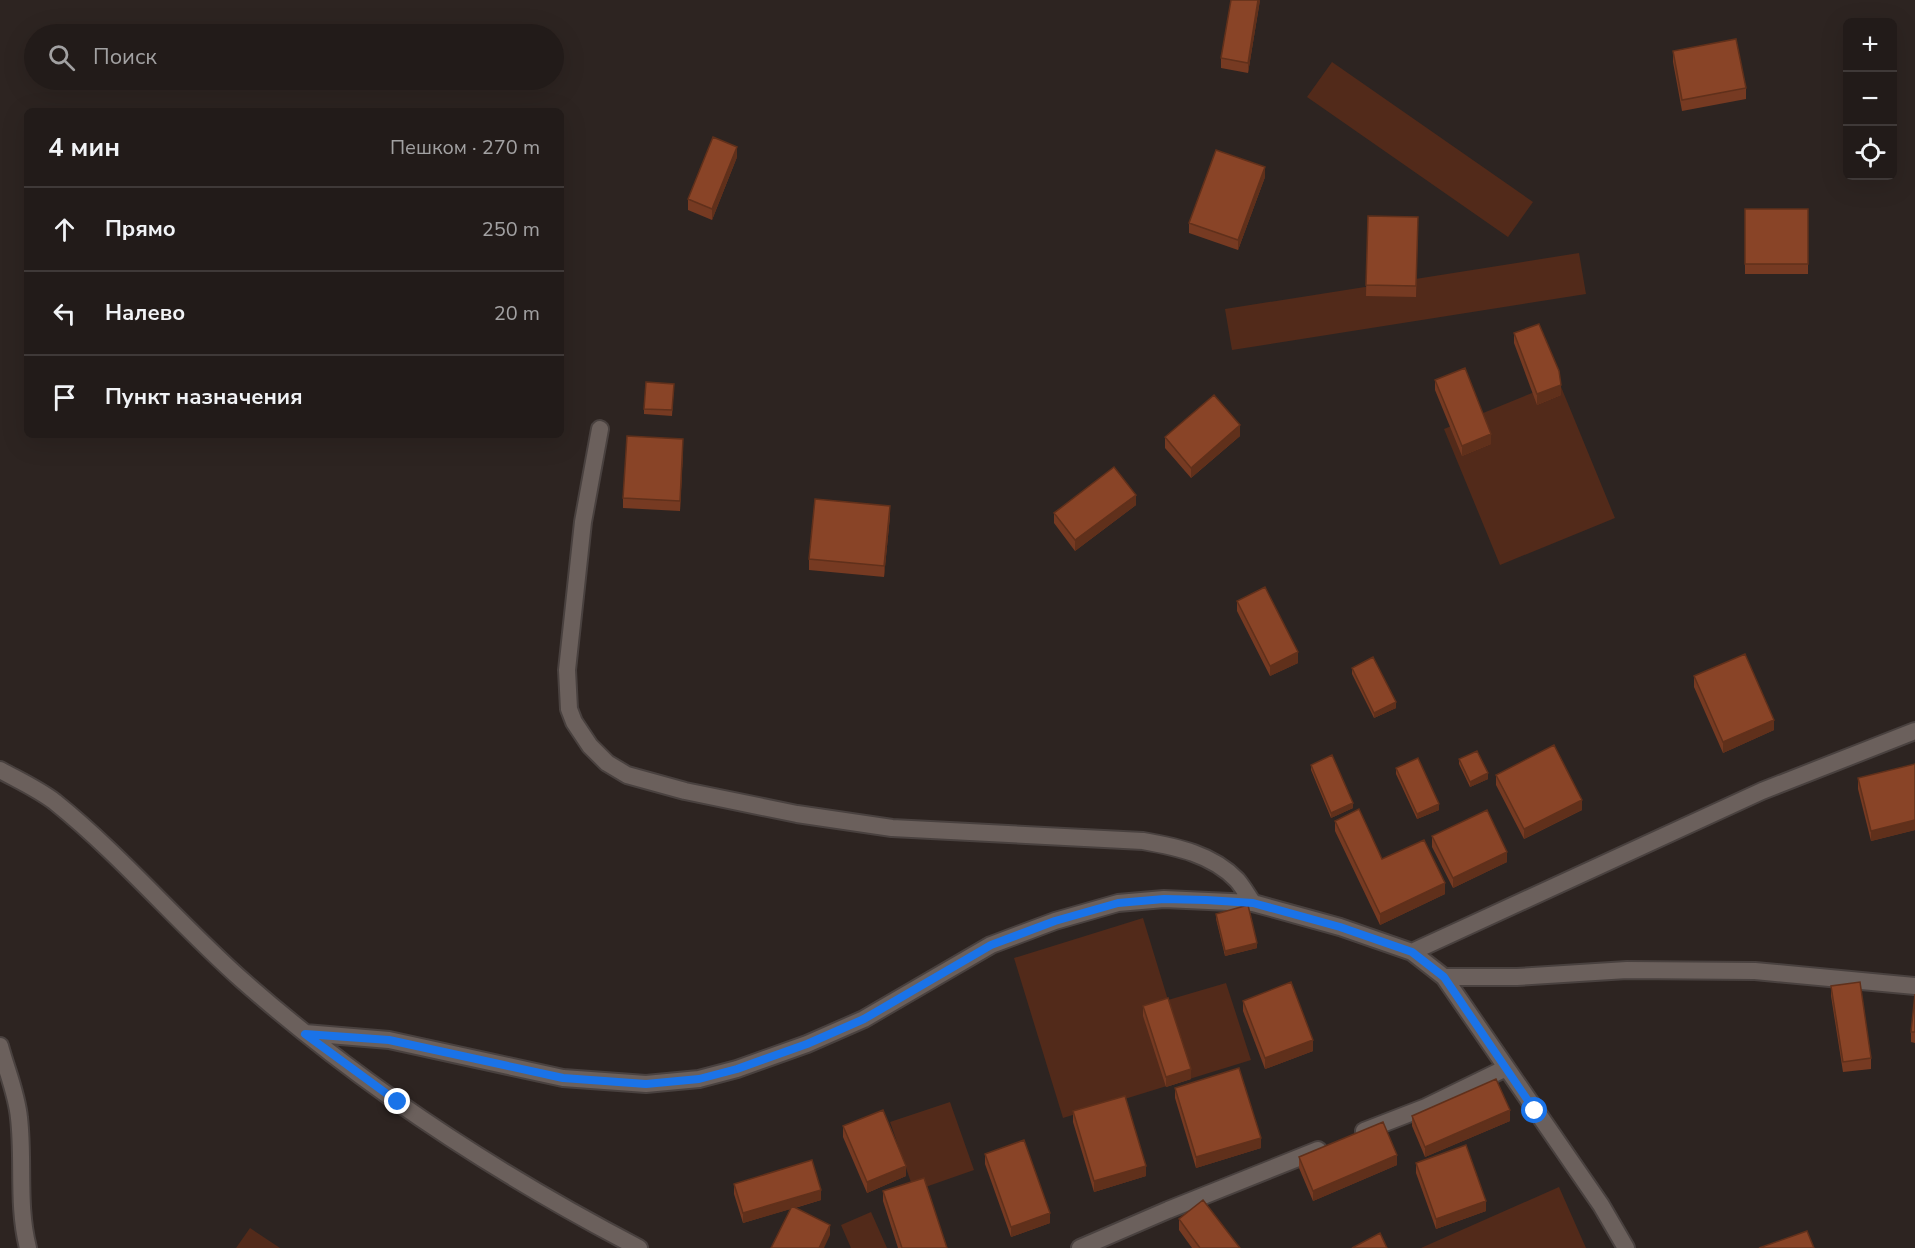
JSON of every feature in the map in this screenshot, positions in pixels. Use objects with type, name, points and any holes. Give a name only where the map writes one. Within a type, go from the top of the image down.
[{"type":"lane","points":[[600,429],[583,522],[567,670],[569,709],[574,722],[590,746],[608,763],[627,775],[685,791],[797,814],[892,828],[1143,841],[1174,847],[1202,856],[1221,867],[1237,881],[1253,903]]},
{"type":"lane","points":[[1412,952],[1762,791],[1915,731]]},
{"type":"lane","points":[[0,770],[53,801],[117,857],[240,978],[305,1034],[398,1102],[505,1173],[570,1212],[639,1248]]},
{"type":"lane","points":[[305,1034],[389,1040],[563,1078],[646,1084],[699,1079],[737,1069],[807,1044],[864,1019],[991,945],[1055,921],[1118,903],[1164,899],[1253,903],[1340,927],[1412,952],[1444,977],[1601,1205],[1626,1248]]},
{"type":"lane","points":[[1444,977],[1517,977],[1627,970],[1755,971],[1915,986]]},
{"type":"lane","points":[[0,1046],[19,1116],[24,1232],[27,1248]]},
{"type":"lane","points":[[1350,1137],[1426,1107],[1506,1068]]},
{"type":"lane","points":[[1080,1248],[1329,1145]]},
{"type":"shaded area","points":[[1332,62],[1533,202],[1508,237],[1307,97]]},
{"type":"shaded area","points":[[1579,253],[1586,294],[1232,350],[1225,309]]},
{"type":"shaded area","points":[[1559,382],[1615,518],[1500,565],[1444,429]]},
{"type":"shaded area","points":[[1143,918],[1168,1000],[1226,983],[1251,1060],[1063,1118],[1014,958]]},
{"type":"shaded area","points":[[950,1102],[974,1170],[914,1191],[890,1122]]},
{"type":"shaded area","points":[[1559,1187],[1586,1248],[1421,1248]]},
{"type":"shaded area","points":[[871,1212],[887,1248],[851,1248],[841,1225]]},
{"type":"shaded area","points":[[250,1228],[280,1248],[236,1248]]},
{"type":"building","points":[[1231,0],[1258,0],[1248,63],[1221,58]]},
{"type":"building","points":[[1736,39],[1746,88],[1682,100],[1673,51]]},
{"type":"building","points":[[713,137],[737,147],[712,209],[688,199]]},
{"type":"building","points":[[1216,150],[1265,167],[1238,240],[1189,223]]},
{"type":"building","points":[[1745,209],[1808,209],[1808,264],[1745,264]]},
{"type":"building","points":[[1368,216],[1418,217],[1416,286],[1366,285]]},
{"type":"building","points":[[1539,324],[1559,371],[1561,385],[1537,394],[1514,333]]},
{"type":"building","points":[[1465,368],[1491,434],[1462,446],[1435,380]]},
{"type":"building","points":[[646,382],[674,384],[672,410],[644,409]]},
{"type":"building","points":[[1214,395],[1240,425],[1191,468],[1165,437]]},
{"type":"building","points":[[627,436],[683,439],[680,501],[623,498]]},
{"type":"building","points":[[1114,467],[1136,495],[1075,540],[1054,513]]},
{"type":"building","points":[[815,499],[890,506],[884,566],[809,559]]},
{"type":"building","points":[[1265,587],[1298,652],[1270,666],[1237,601]]},
{"type":"building","points":[[1745,654],[1774,720],[1723,742],[1694,676]]},
{"type":"building","points":[[1373,657],[1396,702],[1374,713],[1352,668]]},
{"type":"building","points":[[1554,745],[1582,800],[1524,829],[1496,775]]},
{"type":"building","points":[[1477,751],[1488,773],[1470,782],[1459,759]]},
{"type":"building","points":[[1332,755],[1353,803],[1331,813],[1311,765]]},
{"type":"building","points":[[1418,758],[1439,804],[1417,814],[1396,768]]},
{"type":"building","points":[[1915,764],[1915,820],[1871,831],[1858,778]]},
{"type":"building","points":[[1359,809],[1382,859],[1424,840],[1445,883],[1380,914],[1335,821]]},
{"type":"building","points":[[1487,810],[1507,852],[1453,878],[1432,836]]},
{"type":"building","points":[[1248,905],[1257,943],[1225,951],[1216,914]]},
{"type":"building","points":[[1291,982],[1313,1040],[1265,1058],[1243,1001]]},
{"type":"building","points":[[1860,982],[1871,1058],[1843,1062],[1831,986]]},
{"type":"building","points":[[1915,994],[1915,1032],[1911,1032]]},
{"type":"building","points":[[1168,998],[1191,1069],[1166,1077],[1143,1006]]},
{"type":"building","points":[[1239,1068],[1261,1138],[1196,1157],[1175,1088]]},
{"type":"building","points":[[1496,1079],[1510,1110],[1425,1147],[1412,1116]]},
{"type":"building","points":[[1125,1096],[1146,1166],[1094,1181],[1073,1111]]},
{"type":"building","points":[[883,1110],[906,1166],[867,1182],[843,1126]]},
{"type":"building","points":[[1383,1122],[1397,1155],[1313,1191],[1299,1157]]},
{"type":"building","points":[[1024,1140],[1050,1213],[1011,1227],[985,1154]]},
{"type":"building","points":[[1466,1145],[1486,1201],[1436,1219],[1416,1163]]},
{"type":"building","points":[[812,1160],[821,1190],[743,1213],[734,1184]]},
{"type":"building","points":[[924,1178],[947,1248],[902,1248],[883,1191]]},
{"type":"building","points":[[1203,1200],[1240,1248],[1200,1248],[1179,1219]]},
{"type":"building","points":[[792,1206],[830,1225],[819,1248],[771,1248]]},
{"type":"building","points":[[1807,1231],[1814,1248],[1759,1248]]},
{"type":"building","points":[[1380,1233],[1387,1248],[1352,1248]]},
{"type":"route","points":[[398,1102],[305,1034],[389,1040],[563,1078],[646,1084],[699,1079],[737,1069],[807,1044],[864,1019],[991,945],[1055,921],[1118,903],[1164,899],[1253,903],[1340,927],[1412,952],[1444,977],[1535,1111]]}]
